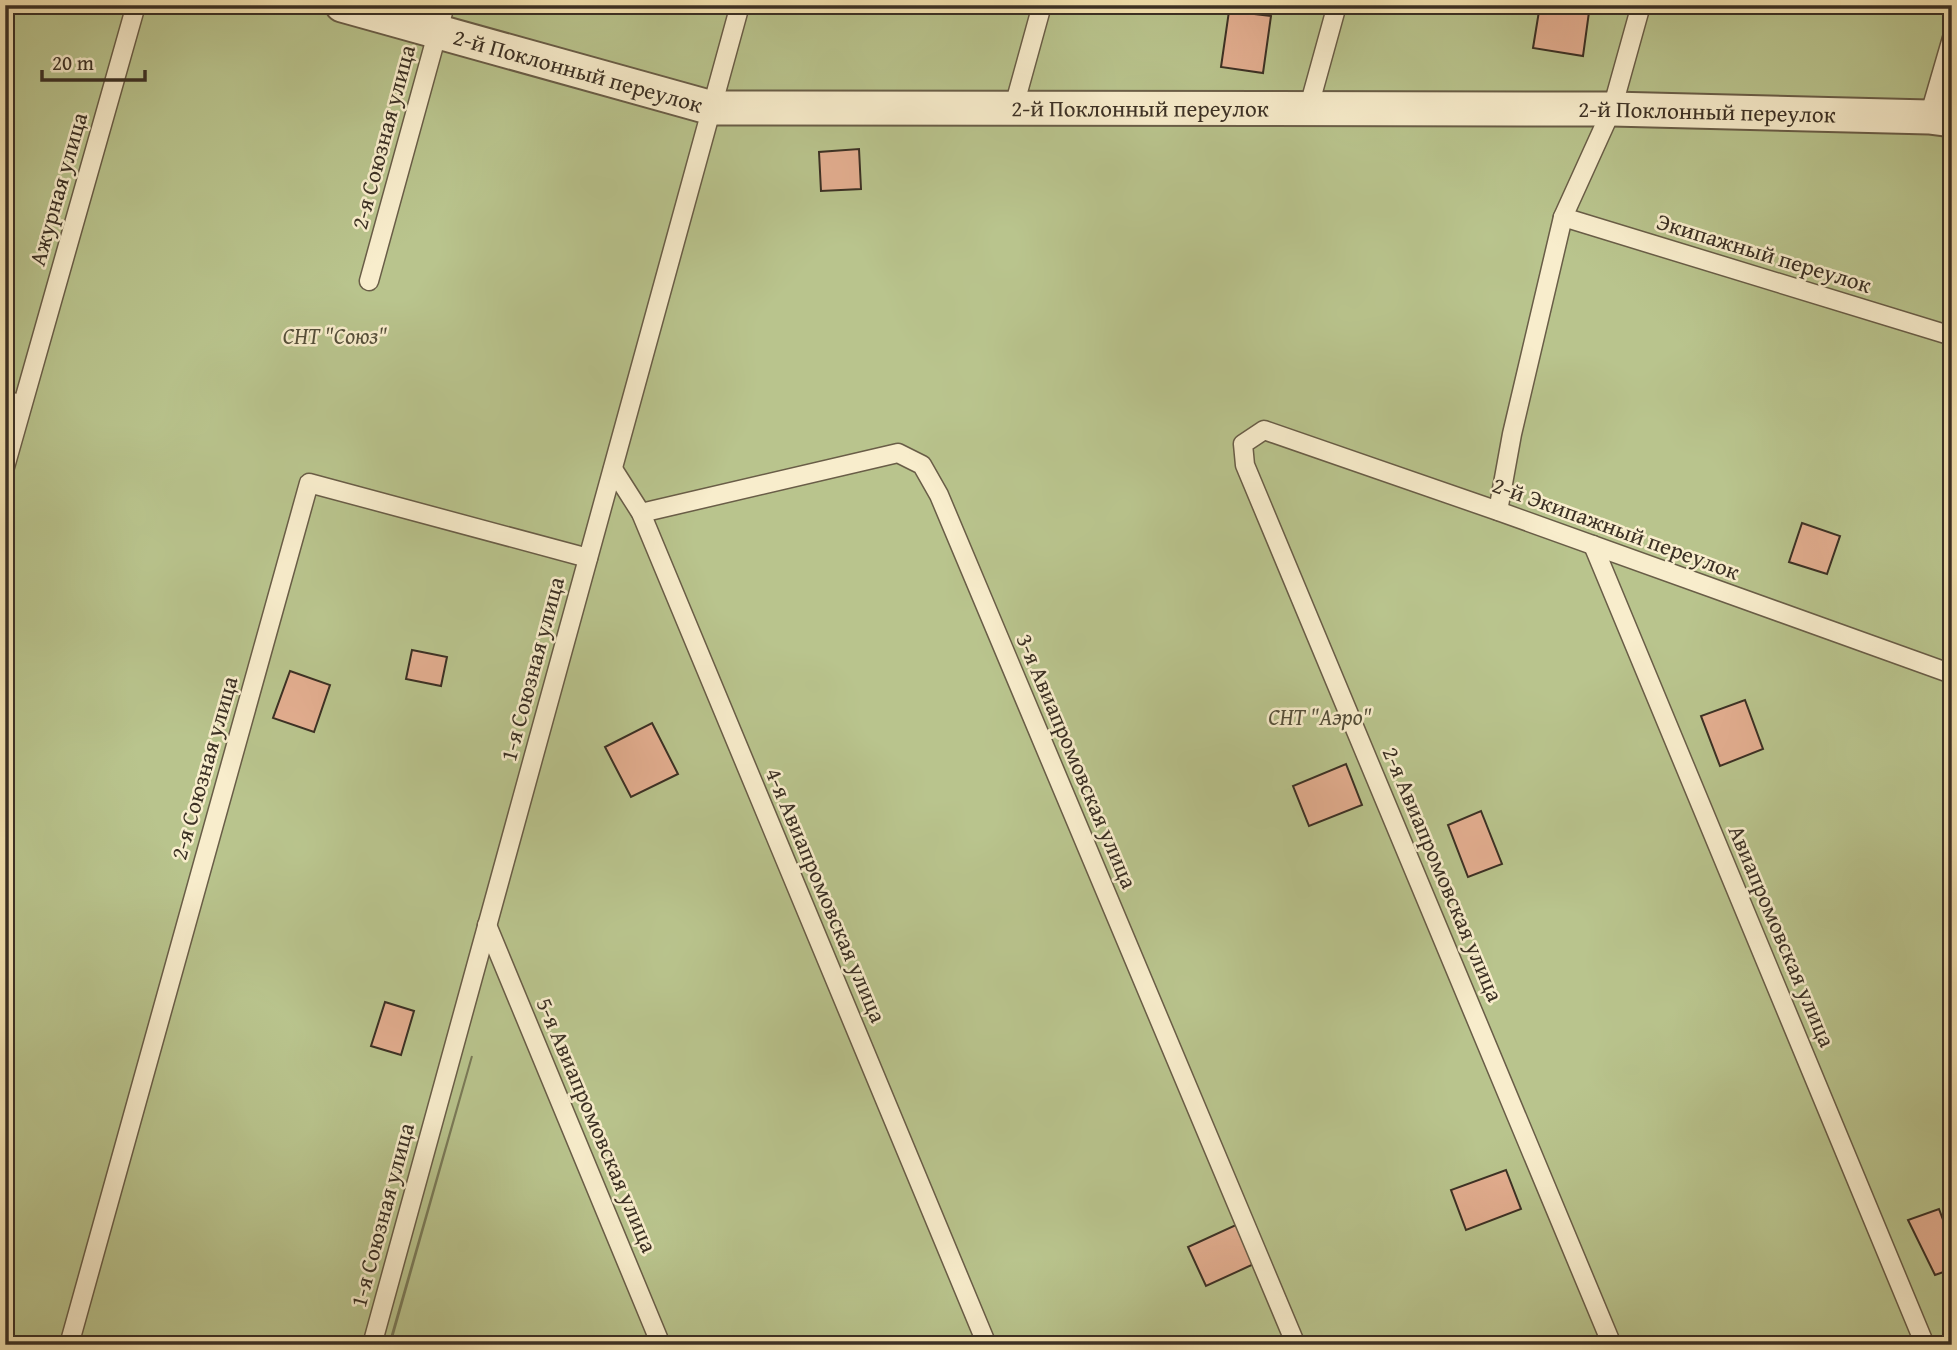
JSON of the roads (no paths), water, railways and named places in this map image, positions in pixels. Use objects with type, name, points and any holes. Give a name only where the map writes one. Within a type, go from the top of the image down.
[{"type":"street","name":"2-й Поклонный переулок","points":[[342,5],[441,18],[712,108],[1612,109],[1940,118]]},
{"type":"lane","name":"Ажурная улица","points":[[5,467],[14,402],[136,5]]},
{"type":"lane","name":"1-я Союзная улица","points":[[372,1345],[740,5]]},
{"type":"lane","points":[[1013,110],[1042,5]]},
{"type":"lane","points":[[1308,110],[1337,5]]},
{"type":"lane","points":[[1499,511],[1513,434],[1563,217],[1612,109],[1642,5]]},
{"type":"lane","name":"2-я Союзная улица","points":[[369,281],[441,18]]},
{"type":"lane","points":[[1940,118],[1952,38]]},
{"type":"lane","name":"Экипажный переулок","points":[[1563,217],[1952,336]]},
{"type":"lane","name":"2-й Экипажный переулок","points":[[1264,430],[1499,511],[1952,674]]},
{"type":"lane","name":"2-я Авиапромовская улица","points":[[1264,430],[1243,444],[1245,465],[1612,1345]]},
{"type":"lane","name":"3-я Авиапромовская улица","points":[[641,513],[898,453],[922,465],[939,495],[1296,1345]]},
{"type":"lane","name":"4-я Авиапромовская улица","points":[[612,469],[641,513],[986,1345]]},
{"type":"lane","name":"2-я Союзная улица","points":[[69,1345],[309,482],[588,558]]},
{"type":"lane","name":"Авиапромовская улица","points":[[1593,545],[1925,1345]]},
{"type":"lane","name":"5-я Авиапромовская улица","points":[[488,925],[662,1345]]},
{"type":"park label","name":"СНТ \"Союз\"","points":[[335,336]]},
{"type":"park label","name":"СНТ \"Аэро\"","points":[[1320,717]]}]
